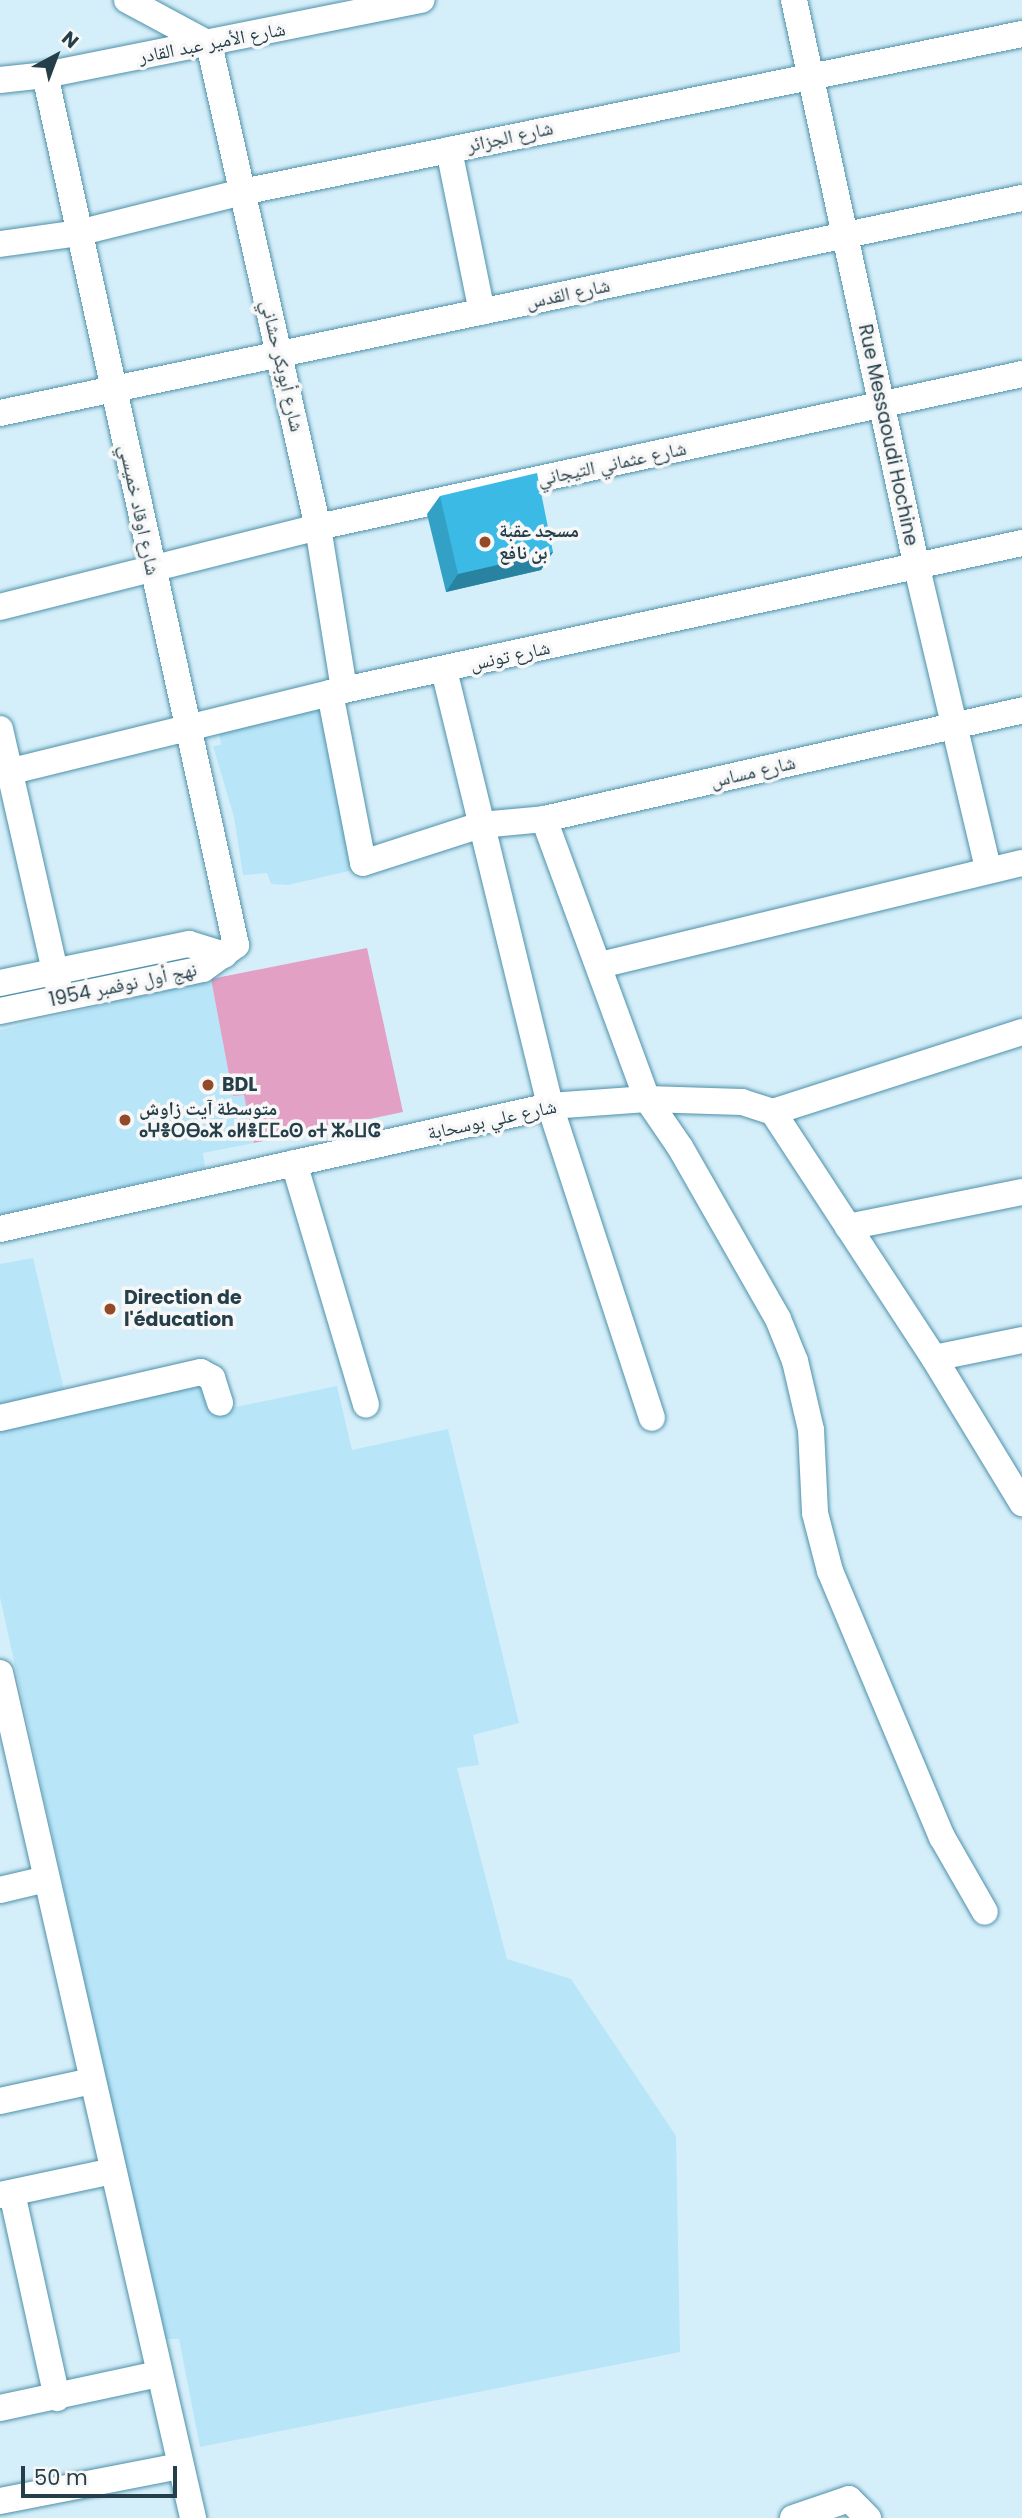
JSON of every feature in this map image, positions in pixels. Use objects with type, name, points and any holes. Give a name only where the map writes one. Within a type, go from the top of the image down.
[{"type":"street","points":[[127,0],[209,44]]},
{"type":"street","points":[[157,0],[170,23]]},
{"type":"street","name":"شارع الأمير عبد القادر","points":[[0,80],[45,75],[209,44],[422,0]]},
{"type":"street","name":"Rue Messaoudi Hochine","points":[[794,0],[917,568],[988,869]]},
{"type":"street","name":"شارع الجزائر","points":[[0,244],[78,233],[242,192],[1022,34]]},
{"type":"street","name":"شارع أبوبكر حشاني","points":[[209,44],[318,527],[337,691],[363,863],[481,825]]},
{"type":"street","name":"شارع اوقاد خميسي","points":[[45,75],[151,569],[190,726],[230,950]]},
{"type":"street","points":[[449,150],[482,312]]},
{"type":"street","name":"شارع القدس","points":[[0,413],[1022,198]]},
{"type":"street","name":"شارع عثماني التيجاني","points":[[0,607],[318,527],[1022,374]]},
{"type":"street","name":"شارع تونس","points":[[5,773],[337,691],[917,568],[1022,543]]},
{"type":"street","points":[[444,670],[550,1106],[652,1418]]},
{"type":"street","name":"شارع مساس","points":[[481,825],[544,820],[1022,710]]},
{"type":"street","points":[[0,729],[5,773],[61,998]]},
{"type":"street","points":[[544,820],[600,965],[647,1099],[680,1147],[786,1340],[807,1408],[815,1514],[830,1571],[942,1837],[985,1912]]},
{"type":"street","points":[[600,965],[988,869],[1022,863]]},
{"type":"street","name":"نهج أول نوفمبر 1954","points":[[0,983],[189,944],[230,950]]},
{"type":"street","name":"نهج أول نوفمبر 1954","points":[[0,1011],[203,969],[230,950]]},
{"type":"street","points":[[1022,1032],[773,1112],[934,1358],[1022,1503]]},
{"type":"street","name":"شارع علي بوسحابة","points":[[0,1229],[550,1106],[647,1099],[742,1102],[773,1112]]},
{"type":"street","points":[[294,1163],[366,1404]]},
{"type":"street","points":[[848,1227],[1022,1192]]},
{"type":"street","points":[[934,1358],[1022,1340]]},
{"type":"street","points":[[0,1418],[201,1372],[212,1378],[219,1403]]},
{"type":"street","points":[[0,1673],[11,1776],[46,1879],[193,2518]]},
{"type":"street","points":[[0,1890],[46,1879]]},
{"type":"street","points":[[0,2101],[92,2081]]},
{"type":"street","points":[[57,2398],[6,2194],[113,2171]]},
{"type":"street","points":[[0,2408],[57,2398],[159,2374]]},
{"type":"street","points":[[0,2501],[180,2466]]},
{"type":"street","points":[[793,2518],[849,2499],[868,2518]]},
{"type":"shaded area","points":[[319,709],[353,870],[288,885],[271,884],[267,873],[243,875],[234,817],[213,746],[221,745],[219,730]]},
{"type":"shaded area","points":[[367,948],[403,1112],[254,1143],[244,1095],[233,1096],[211,979]]},
{"type":"shaded area","name":"متوسطة آيت زاوش ⴰⵖⴻⵔⴱⴰⵣ ⴰⵍⴻⵎⵎⴰⵙ ⴰⵜ ⵣⴰⵡⵛ","points":[[211,979],[233,1096],[244,1094],[254,1143],[203,1153],[205,1168],[0,1215],[0,1030]]},
{"type":"shaded area","points":[[33,1258],[69,1411],[224,1379],[231,1408],[337,1386],[352,1450],[448,1429],[519,1723],[473,1735],[479,1765],[457,1768],[507,1959],[571,1979],[676,2136],[680,2352],[200,2447],[179,2339],[163,2339],[0,1597],[0,1264]]},
{"type":"building","name":"مسجد عقبة بن نافع","points":[[537,473],[553,552],[458,574],[440,496]]},
{"type":"place","name":"مسجد عقبة بن نافع","points":[[485,542]]},
{"type":"place","name":"BDL","points":[[208,1085]]},
{"type":"place","name":"متوسطة آيت زاوش ⴰⵖⴻⵔⴱⴰⵣ ⴰⵍⴻⵎⵎⴰⵙ ⴰⵜ ⵣⴰⵡⵛ","points":[[125,1120]]},
{"type":"place","name":"Direction de l'éducation","points":[[110,1309]]}]
